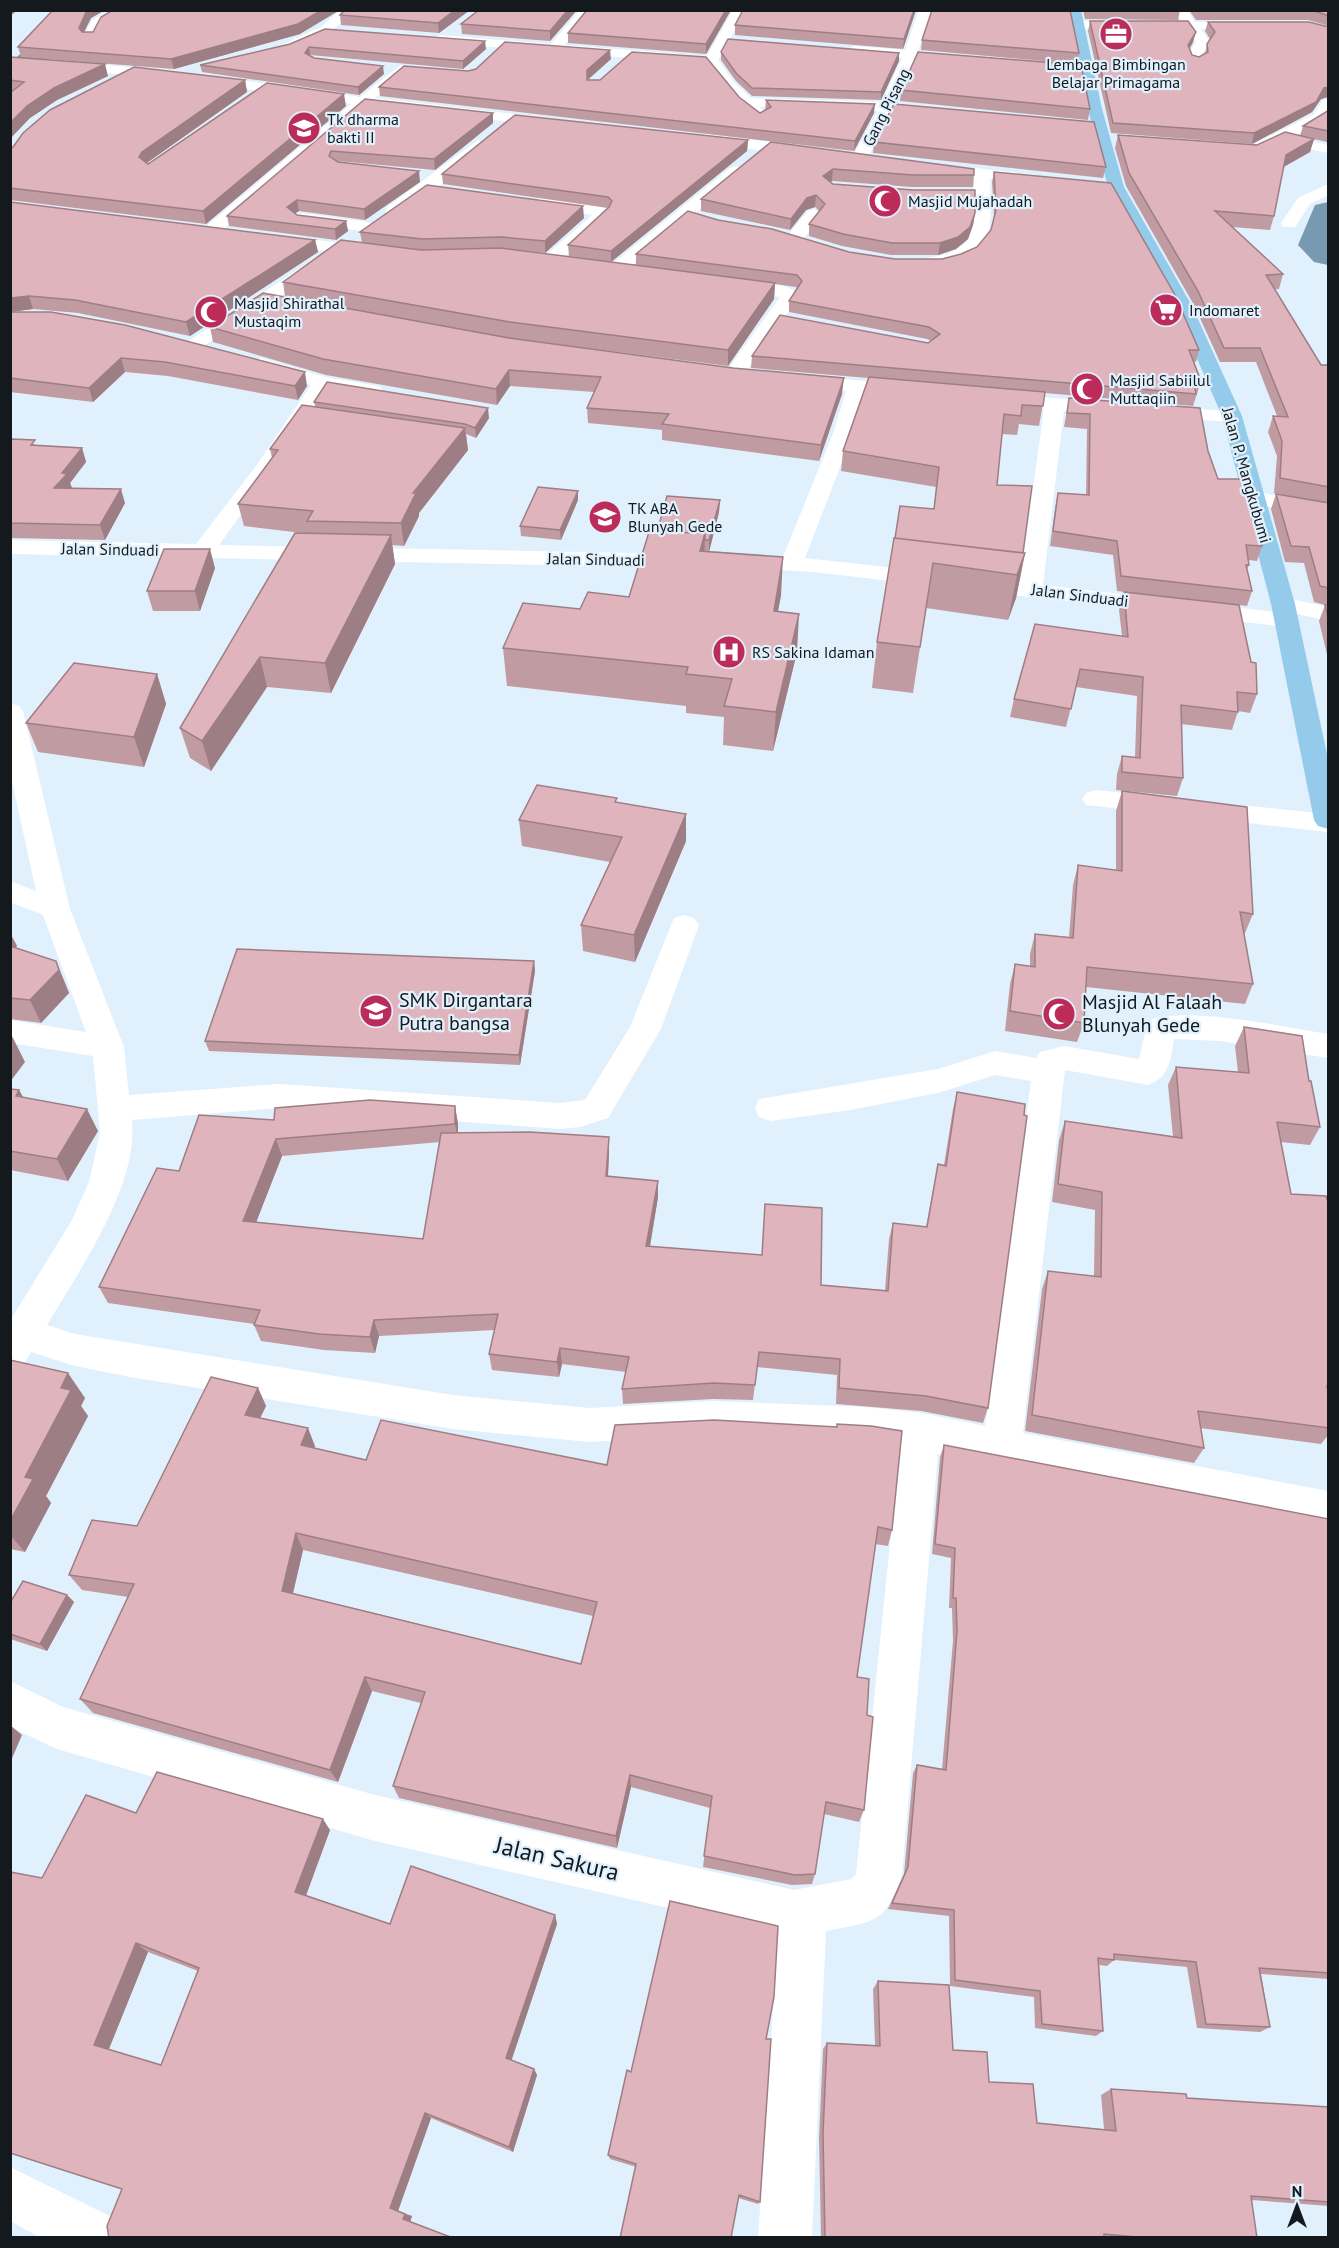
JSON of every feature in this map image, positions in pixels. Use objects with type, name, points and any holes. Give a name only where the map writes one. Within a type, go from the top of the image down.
[{"type":"main road","name":"Jalan P. Mangkubumi","points":[[1077,18],[1080,69],[1102,134],[1110,187],[1183,306],[1232,416],[1321,742],[1329,822]]},
{"type":"street","points":[[90,37],[97,23],[122,10]]},
{"type":"street","points":[[275,49],[326,30],[348,10]]},
{"type":"street","points":[[554,48],[587,10]]},
{"type":"street","name":"Gang Pisang","points":[[841,157],[865,160],[912,55],[926,10]]},
{"type":"street","points":[[1179,10],[1194,26],[1203,42],[1195,54],[1197,61]]},
{"type":"street","points":[[711,60],[727,41],[739,11]]},
{"type":"street","points":[[1077,18],[1194,26],[1308,26],[1329,32]]},
{"type":"street","points":[[443,39],[459,28]]},
{"type":"street","points":[[326,30],[346,32]]},
{"type":"street","points":[[421,37],[711,60],[745,102],[799,150]]},
{"type":"street","points":[[487,58],[502,44]]},
{"type":"street","points":[[840,49],[970,60]]},
{"type":"street","points":[[611,69],[627,54]]},
{"type":"street","points":[[10,62],[169,74],[264,89],[570,124]]},
{"type":"street","points":[[169,74],[200,65]]},
{"type":"street","points":[[233,235],[204,232],[361,101],[407,70],[379,67]]},
{"type":"street","points":[[105,85],[135,71]]},
{"type":"street","points":[[245,102],[264,89]]},
{"type":"street","points":[[745,102],[890,107],[956,114]]},
{"type":"street","points":[[1231,149],[1254,151],[1320,117],[1329,103]]},
{"type":"street","points":[[192,344],[277,301],[337,248],[368,227],[421,181],[440,177],[512,118]]},
{"type":"street","points":[[685,137],[799,150],[822,158]]},
{"type":"street","points":[[1277,138],[1329,149]]},
{"type":"street","points":[[617,269],[767,146]]},
{"type":"street","points":[[915,166],[1049,181]]},
{"type":"street","points":[[913,263],[954,260],[972,249],[978,242],[982,229],[976,194],[982,174]]},
{"type":"street","points":[[421,181],[448,192]]},
{"type":"street","points":[[1289,223],[1304,201],[1329,189]]},
{"type":"street","points":[[529,202],[602,213],[550,261]]},
{"type":"street","points":[[813,246],[789,237],[814,214]]},
{"type":"street","points":[[299,218],[368,227]]},
{"type":"street","points":[[256,238],[391,254]]},
{"type":"street","points":[[531,259],[573,264]]},
{"type":"street","points":[[595,266],[641,272]]},
{"type":"street","points":[[782,291],[796,273]]},
{"type":"street","points":[[712,281],[782,291],[791,295],[733,375]]},
{"type":"street","points":[[775,318],[798,322]]},
{"type":"street","points":[[170,340],[214,351]]},
{"type":"street","points":[[247,360],[323,382],[393,394]]},
{"type":"street","points":[[709,372],[755,377]]},
{"type":"street","points":[[778,379],[928,393]]},
{"type":"street","points":[[203,550],[323,382]]},
{"type":"street","points":[[792,563],[844,430],[857,386]]},
{"type":"street","points":[[984,399],[1232,416]]},
{"type":"street","points":[[1031,589],[1055,404]]},
{"type":"street","points":[[300,417],[324,420]]},
{"type":"street","points":[[1256,498],[1329,511]]},
{"type":"street","name":"Jalan Sinduadi","points":[[10,547],[792,563],[1031,589],[1329,614]]},
{"type":"street","points":[[10,711],[55,909],[108,1047],[117,1133],[106,1182],[87,1226],[17,1343],[75,1350],[453,1412],[590,1425],[713,1418],[867,1424],[921,1431],[1329,1510]]},
{"type":"street","points":[[1096,799],[1329,822]]},
{"type":"street","points":[[10,891],[55,909]]},
{"type":"street","points":[[114,1109],[279,1096],[560,1116],[589,1112],[596,1109],[645,1029],[684,925]]},
{"type":"street","points":[[1002,1447],[1047,1072],[1051,1060],[1064,1058],[1148,1073],[1155,1066],[1157,1036],[1163,1027],[1220,1029],[1329,1046]]},
{"type":"street","points":[[10,1031],[108,1047]]},
{"type":"street","points":[[771,1108],[850,1098],[938,1081],[995,1063],[1047,1072]]},
{"type":"street","points":[[785,2238],[802,1931],[794,1914],[864,1900],[874,1889],[879,1874],[921,1431]]},
{"type":"street","name":"Jalan Sakura","points":[[10,1703],[57,1727],[375,1818],[764,1905],[794,1914]]},
{"type":"street","points":[[10,2193],[97,2238]]},
{"type":"building","points":[[53,10],[87,10],[79,28],[82,32],[93,32],[101,17],[113,10],[322,10],[298,24],[171,59],[18,47]]},
{"type":"building","points":[[345,10],[455,10],[438,23],[340,15]]},
{"type":"building","points":[[479,10],[568,10],[550,31],[461,24]]},
{"type":"building","points":[[587,10],[726,10],[706,44],[568,33]]},
{"type":"building","points":[[743,10],[914,10],[904,39],[735,25]]},
{"type":"building","points":[[932,10],[1070,10],[1079,53],[922,40]]},
{"type":"building","points":[[1312,10],[1329,10],[1329,16]]},
{"type":"building","points":[[1090,21],[1188,21],[1196,32],[1188,45],[1192,55],[1199,57],[1208,52],[1207,44],[1215,32],[1208,22],[1309,22],[1329,27],[1329,87],[1324,88],[1316,102],[1254,133],[1113,123]]},
{"type":"building","points":[[325,29],[485,41],[463,61],[309,47],[305,53],[314,58],[383,66],[358,87],[200,65],[290,44]]},
{"type":"building","points":[[728,39],[899,53],[881,92],[752,88],[736,73],[721,52]]},
{"type":"building","points":[[505,42],[610,50],[587,70],[587,80],[600,80],[632,52],[706,57],[739,97],[760,113],[771,107],[766,100],[875,104],[855,141],[379,87],[404,66],[468,71],[476,69]]},
{"type":"building","points":[[918,52],[1081,65],[1090,109],[901,90]]},
{"type":"building","points":[[10,57],[105,64],[54,88],[27,106],[10,123],[10,93],[24,82],[10,80]]},
{"type":"building","points":[[134,67],[245,80],[142,152],[139,157],[148,164],[267,83],[344,94],[203,211],[10,188],[10,148],[23,133],[50,110]]},
{"type":"building","points":[[365,99],[493,113],[434,159],[331,151],[329,156],[338,162],[419,171],[364,209],[297,200],[287,207],[297,215],[346,221],[335,229],[227,216]]},
{"type":"building","points":[[894,104],[1094,122],[1106,167],[874,142]]},
{"type":"building","points":[[1329,110],[1329,131],[1303,126]]},
{"type":"building","points":[[515,115],[748,140],[611,251],[568,245],[609,207],[612,201],[608,197],[442,174]]},
{"type":"building","points":[[1285,132],[1314,139],[1286,155],[1274,216],[1215,211],[1283,274],[1266,275],[1321,365],[1329,365],[1329,487],[1280,478],[1282,441],[1273,416],[1288,417],[1260,348],[1224,348],[1198,291],[1129,173],[1118,135],[1257,145]]},
{"type":"building","points":[[771,142],[974,169],[974,175],[913,175],[833,169],[823,176],[833,184],[913,190],[975,190],[975,213],[970,227],[958,237],[940,243],[892,243],[843,234],[809,224],[825,204],[816,195],[807,198],[791,219],[701,199]]},
{"type":"building","points":[[994,172],[1111,183],[1175,295],[1199,350],[1189,350],[1201,381],[1194,381],[1196,394],[752,356],[780,315],[928,343],[940,334],[929,327],[789,301],[802,281],[797,275],[636,254],[688,211],[718,220],[772,229],[849,252],[895,259],[942,259],[977,247],[991,230],[996,210]]},
{"type":"building","points":[[427,185],[583,206],[545,241],[501,237],[422,239],[360,232]]},
{"type":"building","points":[[10,202],[315,240],[186,322],[75,300],[29,296],[10,298]]},
{"type":"building","points":[[341,240],[421,250],[501,248],[775,283],[728,350],[510,322],[283,282]]},
{"type":"building","points":[[263,293],[509,338],[733,368],[844,378],[821,445],[662,424],[669,414],[587,408],[601,377],[509,370],[496,389],[323,359],[210,327]]},
{"type":"building","points":[[10,312],[51,312],[125,325],[305,372],[295,386],[165,362],[121,358],[89,388],[10,378]]},
{"type":"building","points":[[869,377],[1045,392],[1043,406],[1022,405],[1021,416],[1004,414],[997,485],[1032,486],[1023,553],[895,538],[900,506],[934,509],[939,467],[843,451]]},
{"type":"building","points":[[327,382],[488,408],[475,428],[465,424],[314,402]]},
{"type":"building","points":[[1069,398],[1200,408],[1208,451],[1218,479],[1244,479],[1262,546],[1246,545],[1249,565],[1246,565],[1252,591],[1121,576],[1117,541],[1053,531],[1058,493],[1089,495],[1090,414],[1067,413]]},
{"type":"building","points":[[302,405],[465,428],[413,493],[416,493],[401,523],[307,521],[313,511],[238,504],[278,450],[270,449]]},
{"type":"building","points":[[10,439],[35,440],[31,445],[82,448],[62,473],[67,474],[54,488],[121,489],[100,525],[10,523]]},
{"type":"building","points":[[538,487],[578,491],[560,530],[520,526]]},
{"type":"building","points":[[1276,494],[1329,503],[1329,588],[1320,586],[1309,547],[1291,546]]},
{"type":"building","points":[[667,496],[720,500],[709,540],[705,540],[705,533],[657,532]]},
{"type":"building","points":[[649,532],[705,533],[700,551],[783,557],[774,611],[799,614],[776,712],[724,706],[732,679],[686,674],[688,667],[503,648],[523,603],[580,609],[588,592],[629,597]]},
{"type":"building","points":[[295,533],[391,535],[325,663],[260,657],[202,741],[180,728]]},
{"type":"building","points":[[894,538],[1025,553],[1017,575],[933,563],[920,647],[877,642]]},
{"type":"building","points":[[164,549],[210,549],[195,591],[147,591]]},
{"type":"building","points":[[1124,592],[1239,605],[1251,662],[1256,663],[1257,694],[1237,692],[1238,712],[1181,705],[1183,778],[1122,772],[1122,756],[1140,758],[1143,677],[1080,669],[1071,709],[1014,699],[1035,624],[1128,637]]},
{"type":"building","points":[[1325,605],[1329,606],[1329,620]]},
{"type":"building","points":[[74,663],[157,674],[134,737],[26,723]]},
{"type":"building","points":[[537,785],[617,798],[615,802],[686,814],[634,935],[581,925],[622,837],[519,820]]},
{"type":"building","points":[[1122,791],[1247,807],[1253,914],[1240,912],[1253,984],[1087,967],[1084,1023],[1010,1011],[1015,964],[1035,967],[1035,934],[1073,938],[1078,865],[1122,871]]},
{"type":"building","points":[[10,946],[56,961],[59,970],[30,1000],[10,998]]},
{"type":"building","name":"SMK Dirgantara Putra bangsa","points":[[237,949],[534,961],[519,1055],[205,1041]]},
{"type":"building","points":[[1244,1027],[1302,1036],[1309,1081],[1311,1081],[1320,1127],[1277,1122],[1291,1194],[1326,1196],[1329,1205],[1329,1387],[1327,1386],[1329,1428],[1198,1411],[1204,1448],[1032,1415],[1048,1271],[1101,1277],[1102,1192],[1058,1184],[1065,1121],[1182,1138],[1176,1067],[1249,1073]]},
{"type":"building","points":[[10,1089],[19,1090],[16,1096],[87,1109],[57,1159],[10,1151]]},
{"type":"building","points":[[957,1092],[1025,1104],[1024,1115],[1027,1116],[988,1408],[926,1396],[839,1388],[840,1359],[759,1352],[755,1385],[714,1383],[622,1389],[629,1357],[560,1348],[557,1362],[489,1354],[498,1314],[374,1320],[370,1337],[319,1334],[254,1325],[260,1310],[99,1287],[157,1168],[179,1171],[199,1115],[274,1120],[275,1108],[370,1100],[455,1106],[455,1124],[276,1139],[243,1221],[423,1239],[441,1133],[530,1132],[609,1137],[606,1176],[658,1181],[646,1246],[762,1255],[765,1204],[822,1208],[821,1285],[888,1291],[893,1223],[927,1227],[938,1164],[946,1166]]},
{"type":"building","points":[[10,1360],[68,1373],[61,1388],[71,1390],[25,1477],[33,1479],[10,1521]]},
{"type":"building","points":[[211,1377],[258,1388],[245,1415],[308,1428],[301,1445],[366,1460],[381,1420],[607,1465],[615,1425],[714,1420],[837,1427],[837,1424],[902,1431],[892,1530],[878,1527],[857,1677],[869,1679],[867,1715],[873,1717],[864,1810],[826,1802],[815,1874],[795,1875],[704,1856],[712,1796],[630,1775],[616,1836],[393,1786],[425,1692],[365,1677],[330,1770],[80,1699],[134,1584],[69,1575],[92,1520],[137,1526]],"holes":[[[296,1533],[597,1602],[581,1664],[282,1591]]]},
{"type":"building","points":[[944,1445],[1329,1519],[1329,1973],[1259,1968],[1270,2027],[1206,2024],[1196,1962],[1114,1954],[1114,1960],[1098,1958],[1103,2031],[1042,2024],[1040,1991],[955,1980],[954,1910],[892,1903],[908,1867],[917,1765],[946,1770],[957,1631],[956,1598],[953,1598],[955,1548],[935,1544]]},
{"type":"building","points":[[23,1581],[67,1595],[40,1644],[10,1634],[10,1603]]},
{"type":"building","points":[[157,1772],[323,1819],[295,1892],[390,1924],[411,1866],[555,1915],[506,2058],[534,2069],[509,2147],[425,2113],[390,2208],[405,2214],[403,2219],[453,2238],[109,2238],[107,2226],[122,2189],[10,2153],[10,1872],[42,1878],[86,1795],[136,1813]],"holes":[[[136,1943],[199,1968],[161,2065],[94,2045]]]},
{"type":"building","points":[[670,1901],[778,1926],[774,1997],[766,2039],[771,2039],[760,2202],[739,2195],[731,2238],[620,2238],[636,2164],[608,2155],[627,2070],[631,2072]]},
{"type":"building","points":[[878,1981],[949,1985],[953,2050],[987,2052],[989,2082],[1033,2084],[1037,2123],[1116,2131],[1111,2089],[1186,2094],[1187,2098],[1329,2107],[1329,2202],[1251,2196],[1257,2238],[1148,2238],[1104,2234],[1104,2238],[825,2238],[823,2133],[827,2043],[880,2046]]},
{"type":"waterway","points":[[10,86],[39,76],[27,61],[43,50],[169,47],[265,26],[309,10]]},
{"type":"waterway","points":[[1328,213],[1317,245],[1328,254]]},
{"type":"place","name":"Lembaga Bimbingan Belajar Primagama","points":[[1116,34]]},
{"type":"place","name":"Tk dharma bakti II","points":[[304,128]]},
{"type":"place","name":"Masjid Mujahadah","points":[[885,201]]},
{"type":"place","name":"Indomaret","points":[[1166,310]]},
{"type":"place","name":"Masjid Shirathal Mustaqim","points":[[211,312]]},
{"type":"place","name":"Masjid Sabiilul Muttaqiin","points":[[1087,389]]},
{"type":"place","name":"TK ABA Blunyah Gede","points":[[605,517]]},
{"type":"place","name":"RS Sakina Idaman","points":[[729,652]]},
{"type":"place","name":"SMK Dirgantara Putra bangsa","points":[[376,1011]]},
{"type":"place","name":"Masjid Al Falaah Blunyah Gede","points":[[1059,1014]]}]
